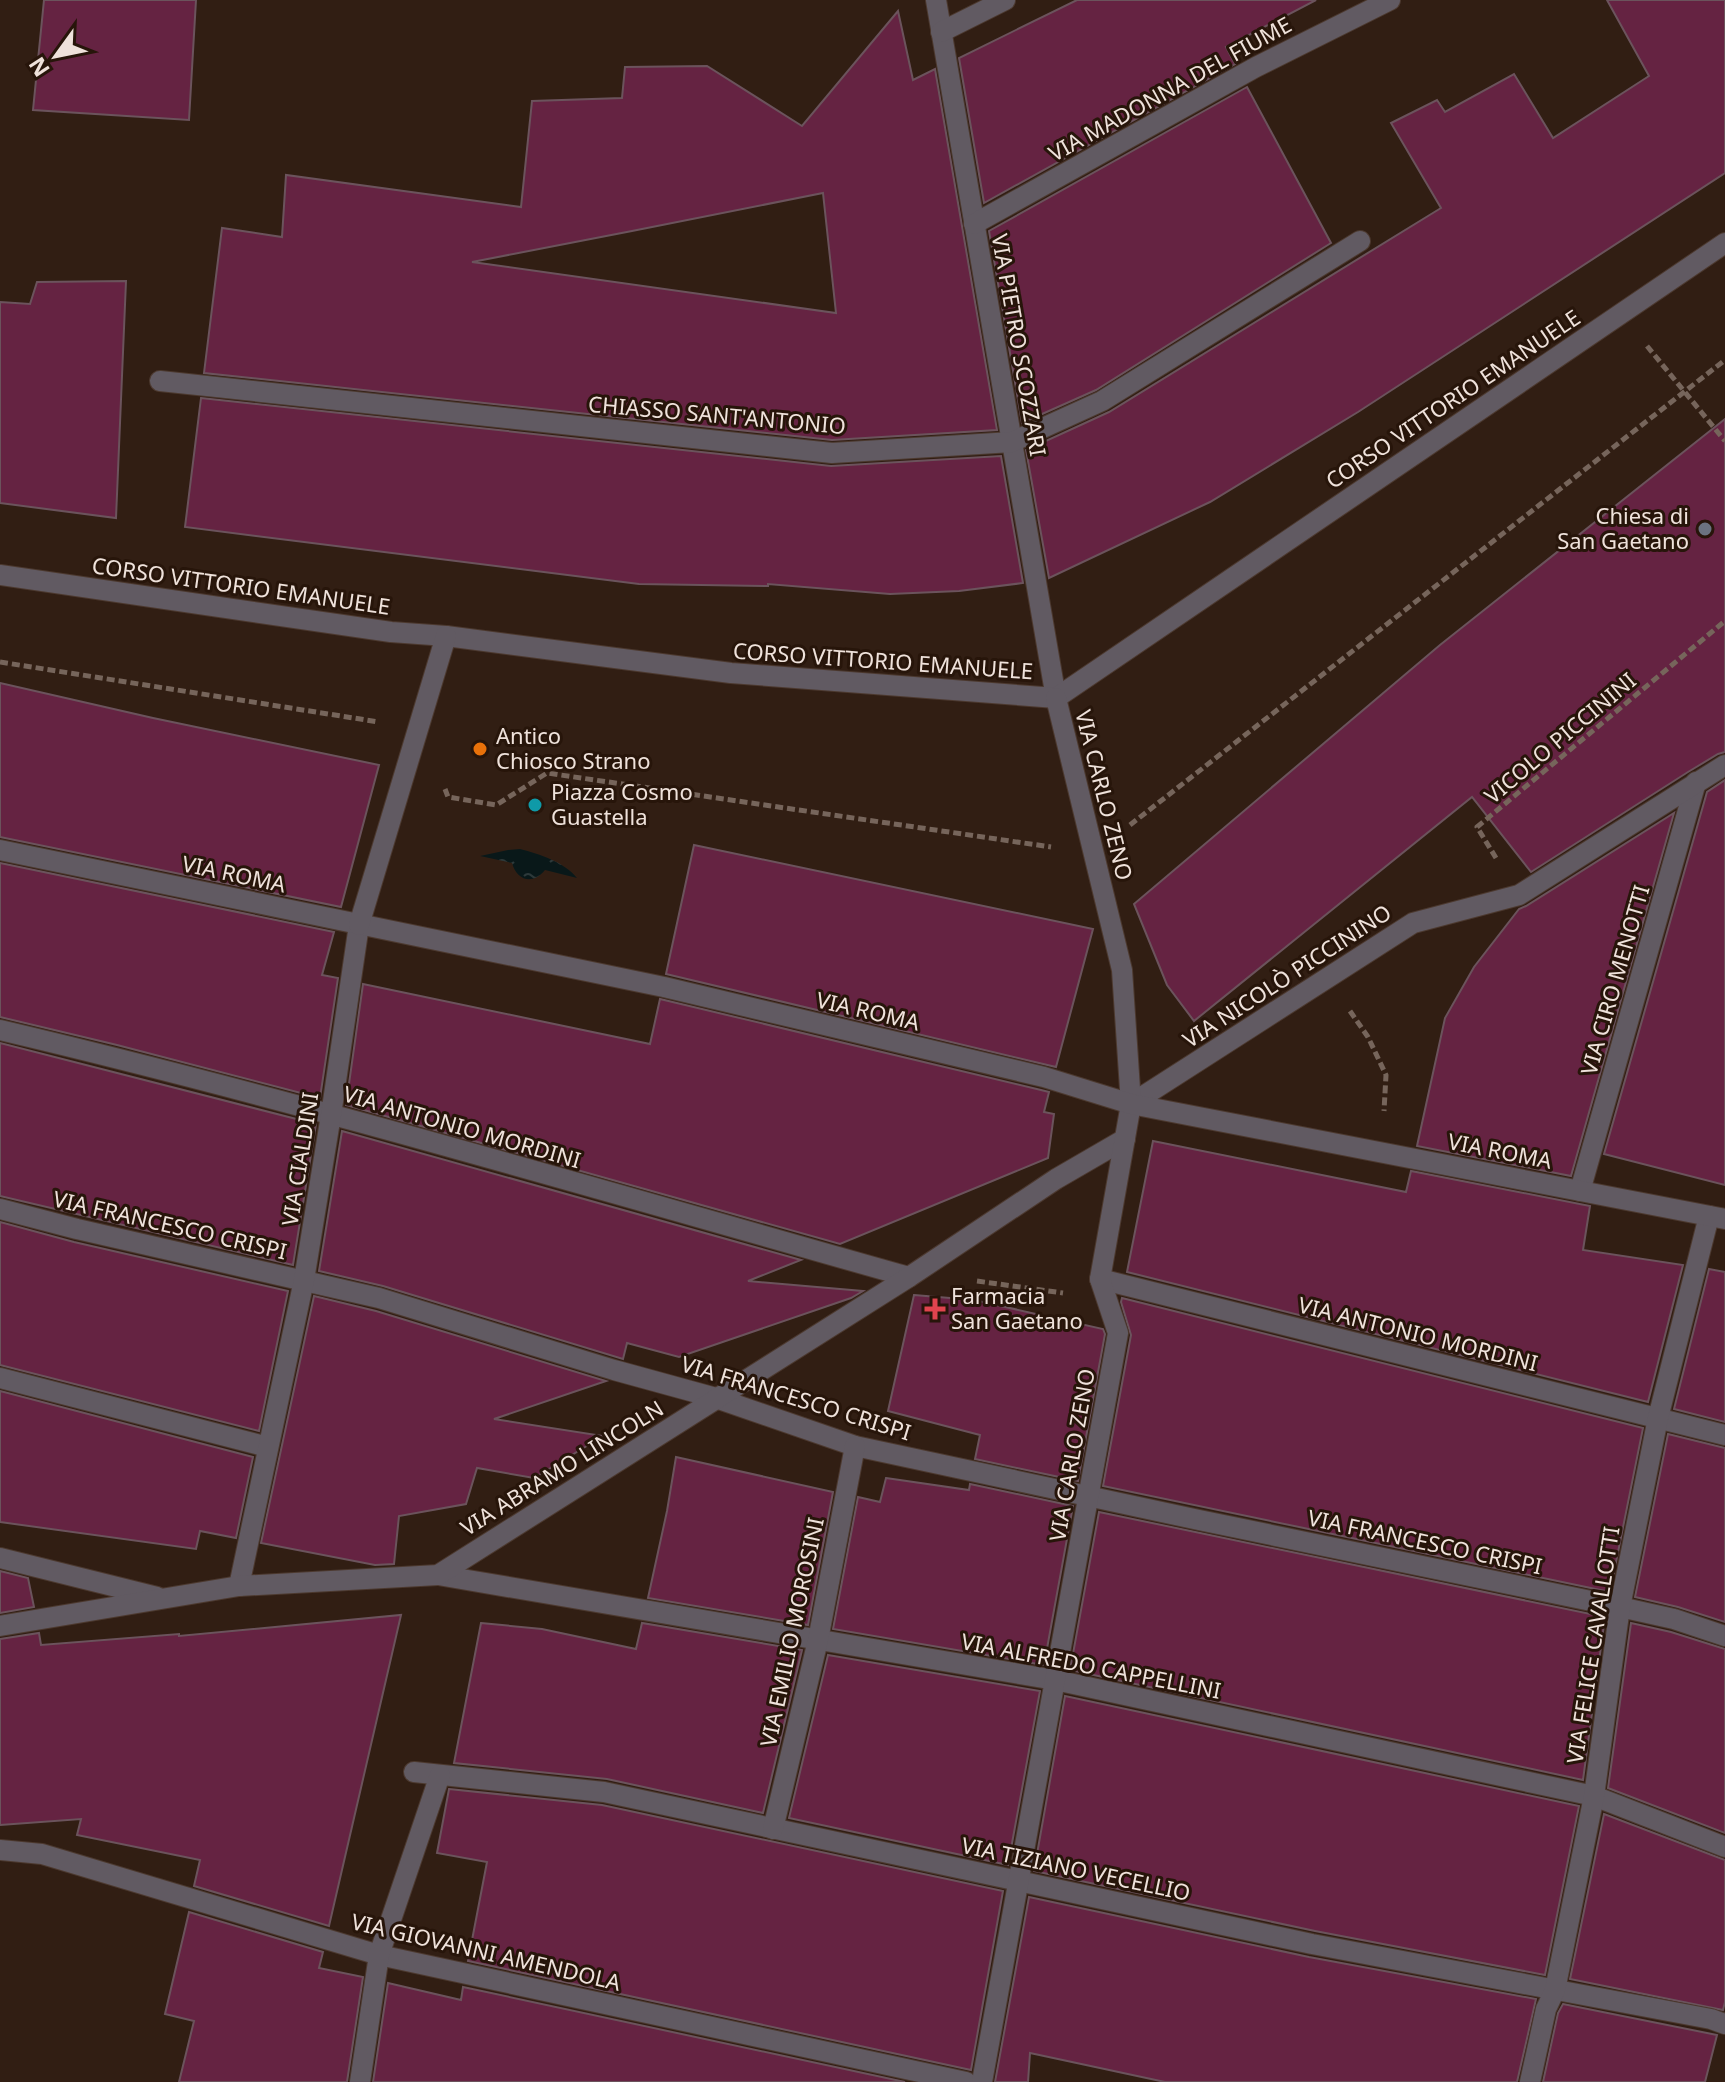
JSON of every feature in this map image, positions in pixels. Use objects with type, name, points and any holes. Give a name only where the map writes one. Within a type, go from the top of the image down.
[{"type":"street","name":"VIA PIETRO SCOZZARI","points":[[936,0],[1056,698]]},
{"type":"street","points":[[941,32],[1005,0]]},
{"type":"street","name":"VIA MADONNA DEL FIUME","points":[[974,224],[1256,67],[1390,0]]},
{"type":"street","name":"CHIASSO SANT'ANTONIO","points":[[160,381],[832,453],[1012,442],[1102,401],[1360,241]]},
{"type":"street","name":"CORSO VITTORIO EMANUELE","points":[[0,575],[391,632],[446,636],[731,673],[1056,698],[1725,243]]},
{"type":"street","points":[[359,925],[446,636]]},
{"type":"street","name":"VIA CARLO ZENO","points":[[982,2082],[1118,1333],[1100,1279],[1131,1104],[1122,970],[1056,698]]},
{"type":"street","name":"VIA NICOLÒ PICCININO","points":[[1131,1104],[1413,923],[1519,895],[1725,765]]},
{"type":"street","name":"VIA CIRO MENOTTI","points":[[1580,1191],[1696,782]]},
{"type":"street","name":"VIA ROMA","points":[[0,850],[664,987],[1044,1077],[1131,1104],[1717,1217]]},
{"type":"street","name":"VIA CIALDINI","points":[[239,1586],[304,1280],[359,925]]},
{"type":"street","name":"VIA ANTONIO MORDINI","points":[[0,1030],[331,1115],[909,1277]]},
{"type":"street","name":"VIA ABRAMO LINCOLN","points":[[0,1626],[239,1586],[438,1575],[909,1277],[1056,1179],[1125,1139]]},
{"type":"street","name":"VIA FRANCESCO CRISPI","points":[[0,1209],[379,1298],[716,1398],[855,1446],[1620,1607],[1674,1619],[1725,1636]]},
{"type":"street","name":"VIA FELICE CAVALLOTTI","points":[[1530,2082],[1546,2009],[1555,1990],[1594,1796],[1620,1607],[1658,1418],[1717,1217]]},
{"type":"street","name":"VIA ANTONIO MORDINI","points":[[1100,1279],[1725,1435]]},
{"type":"street","points":[[0,1378],[268,1447]]},
{"type":"street","name":"VIA EMILIO MOROSINI","points":[[773,1829],[818,1640],[855,1446]]},
{"type":"street","points":[[0,1558],[164,1599]]},
{"type":"street","name":"VIA ALFREDO CAPPELLINI","points":[[438,1575],[1055,1680],[1594,1796],[1725,1847]]},
{"type":"street","name":"VIA TIZIANO VECELLIO","points":[[414,1772],[604,1792],[1312,1944],[1725,2024]]},
{"type":"street","points":[[360,2082],[379,1955],[440,1775]]},
{"type":"street","name":"VIA GIOVANNI AMENDOLA","points":[[0,1850],[42,1854],[379,1955],[966,2082]]},
{"type":"path","points":[[1621,314],[1725,441]]},
{"type":"path","name":"VICOLO PICCININI","points":[[1519,895],[1477,827],[1725,621]]},
{"type":"path","points":[[1327,978],[1368,1037],[1386,1075]]},
{"type":"path","points":[[937,1258],[945,1277],[1107,1299]]},
{"type":"water","points":[[520,849],[559,863],[577,878],[545,870],[535,878],[526,879],[518,874],[512,863],[480,856]]},
{"type":"building","points":[[44,0],[196,0],[189,120],[33,110]]},
{"type":"building","points":[[1077,0],[1316,0],[1226,47],[1235,64],[984,203],[959,58]]},
{"type":"building","points":[[1607,0],[1725,0],[1725,173],[1358,412],[1210,502],[1049,578],[1026,450],[1109,412],[1441,208],[1391,123],[1437,100],[1445,112],[1514,74],[1553,138],[1649,76]]},
{"type":"building","points":[[898,11],[913,80],[935,69],[997,430],[832,440],[204,373],[222,228],[282,237],[286,175],[521,207],[532,101],[622,98],[625,67],[707,66],[802,126]],"holes":[[[823,193],[836,313],[472,262]]]},
{"type":"building","points":[[1247,87],[1331,243],[1096,390],[1022,423],[989,231]]},
{"type":"building","points":[[126,281],[116,518],[0,503],[0,302],[30,304],[37,282]]},
{"type":"building","points":[[201,398],[831,466],[1001,456],[1023,583],[959,591],[890,594],[768,584],[639,584],[185,527]]},
{"type":"building","points":[[1725,419],[1725,752],[1688,772],[1531,872],[1472,797],[1194,1021],[1167,985],[1134,904],[1440,645]]},
{"type":"building","points":[[0,683],[379,765],[341,907],[0,837]]},
{"type":"building","points":[[1725,780],[1725,1185],[1604,1154],[1707,792]]},
{"type":"building","points":[[1674,813],[1571,1176],[1417,1146],[1445,1018],[1474,967],[1519,909]]},
{"type":"building","points":[[694,845],[1093,929],[1056,1067],[666,974]]},
{"type":"building","points":[[0,863],[334,932],[322,975],[338,978],[320,1098],[0,1017]]},
{"type":"building","points":[[363,984],[650,1044],[660,999],[1049,1092],[1044,1112],[1054,1114],[1048,1158],[840,1244],[346,1105]]},
{"type":"building","points":[[0,1043],[316,1124],[293,1265],[0,1196]]},
{"type":"building","points":[[342,1131],[801,1260],[748,1281],[863,1291],[851,1298],[679,1357],[627,1343],[623,1359],[383,1286],[319,1271]]},
{"type":"building","points":[[1153,1141],[1406,1192],[1411,1171],[1590,1206],[1583,1250],[1683,1265],[1648,1402],[1127,1272]]},
{"type":"building","points":[[0,1222],[288,1291],[259,1431],[0,1365]]},
{"type":"building","points":[[1709,1269],[1725,1272],[1725,1422],[1674,1409]]},
{"type":"building","points":[[914,1295],[974,1300],[1103,1329],[1105,1334],[1078,1481],[975,1459],[980,1435],[888,1411]]},
{"type":"building","points":[[314,1296],[376,1311],[606,1381],[494,1419],[603,1436],[534,1478],[477,1468],[466,1504],[399,1516],[394,1564],[375,1565],[261,1543]]},
{"type":"building","points":[[1122,1298],[1643,1428],[1610,1592],[1103,1486],[1131,1335]]},
{"type":"building","points":[[0,1391],[253,1457],[236,1538],[200,1531],[196,1549],[0,1522]]},
{"type":"building","points":[[1668,1434],[1725,1448],[1725,1622],[1635,1597]]},
{"type":"building","points":[[676,1457],[833,1492],[808,1625],[648,1598]]},
{"type":"building","points":[[886,1478],[969,1490],[970,1484],[1073,1506],[1044,1665],[833,1629],[858,1497],[880,1502]]},
{"type":"building","points":[[1099,1512],[1605,1617],[1583,1780],[1070,1670]]},
{"type":"building","points":[[0,1571],[28,1578],[34,1607],[0,1613]]},
{"type":"building","points":[[401,1615],[329,1926],[194,1886],[200,1860],[77,1835],[81,1819],[0,1825],[0,1639],[39,1633],[41,1645],[179,1636]]},
{"type":"building","points":[[481,1623],[542,1629],[636,1649],[642,1623],[802,1650],[763,1813],[607,1779],[454,1763]]},
{"type":"building","points":[[1631,1623],[1725,1649],[1725,1833],[1608,1788]]},
{"type":"building","points":[[828,1655],[1040,1691],[1008,1865],[789,1818]]},
{"type":"building","points":[[1065,1696],[1579,1806],[1545,1975],[1315,1931],[1034,1871]]},
{"type":"building","points":[[449,1789],[602,1805],[1003,1891],[971,2070],[468,1961],[487,1862],[437,1853]]},
{"type":"building","points":[[1604,1814],[1725,1860],[1723,2010],[1570,1979]]},
{"type":"building","points":[[1029,1897],[1309,1957],[1536,1999],[1517,2082],[1165,2082],[1030,2053],[1028,2082],[995,2082]]},
{"type":"building","points":[[189,1912],[323,1952],[319,1968],[363,1977],[347,2082],[179,2082],[194,2021],[165,2014]]},
{"type":"building","points":[[388,1983],[461,2000],[463,1987],[905,2082],[373,2082]]},
{"type":"building","points":[[1563,2004],[1717,2035],[1705,2082],[1543,2082],[1558,2013]]},
{"type":"place","name":"Chiesa di San Gaetano","points":[[1705,529]]},
{"type":"place","name":"Antico Chiosco Strano","points":[[480,749]]},
{"type":"place","name":"Piazza Cosmo Guastella","points":[[535,805]]},
{"type":"place","name":"Farmacia San Gaetano","points":[[935,1309]]}]
